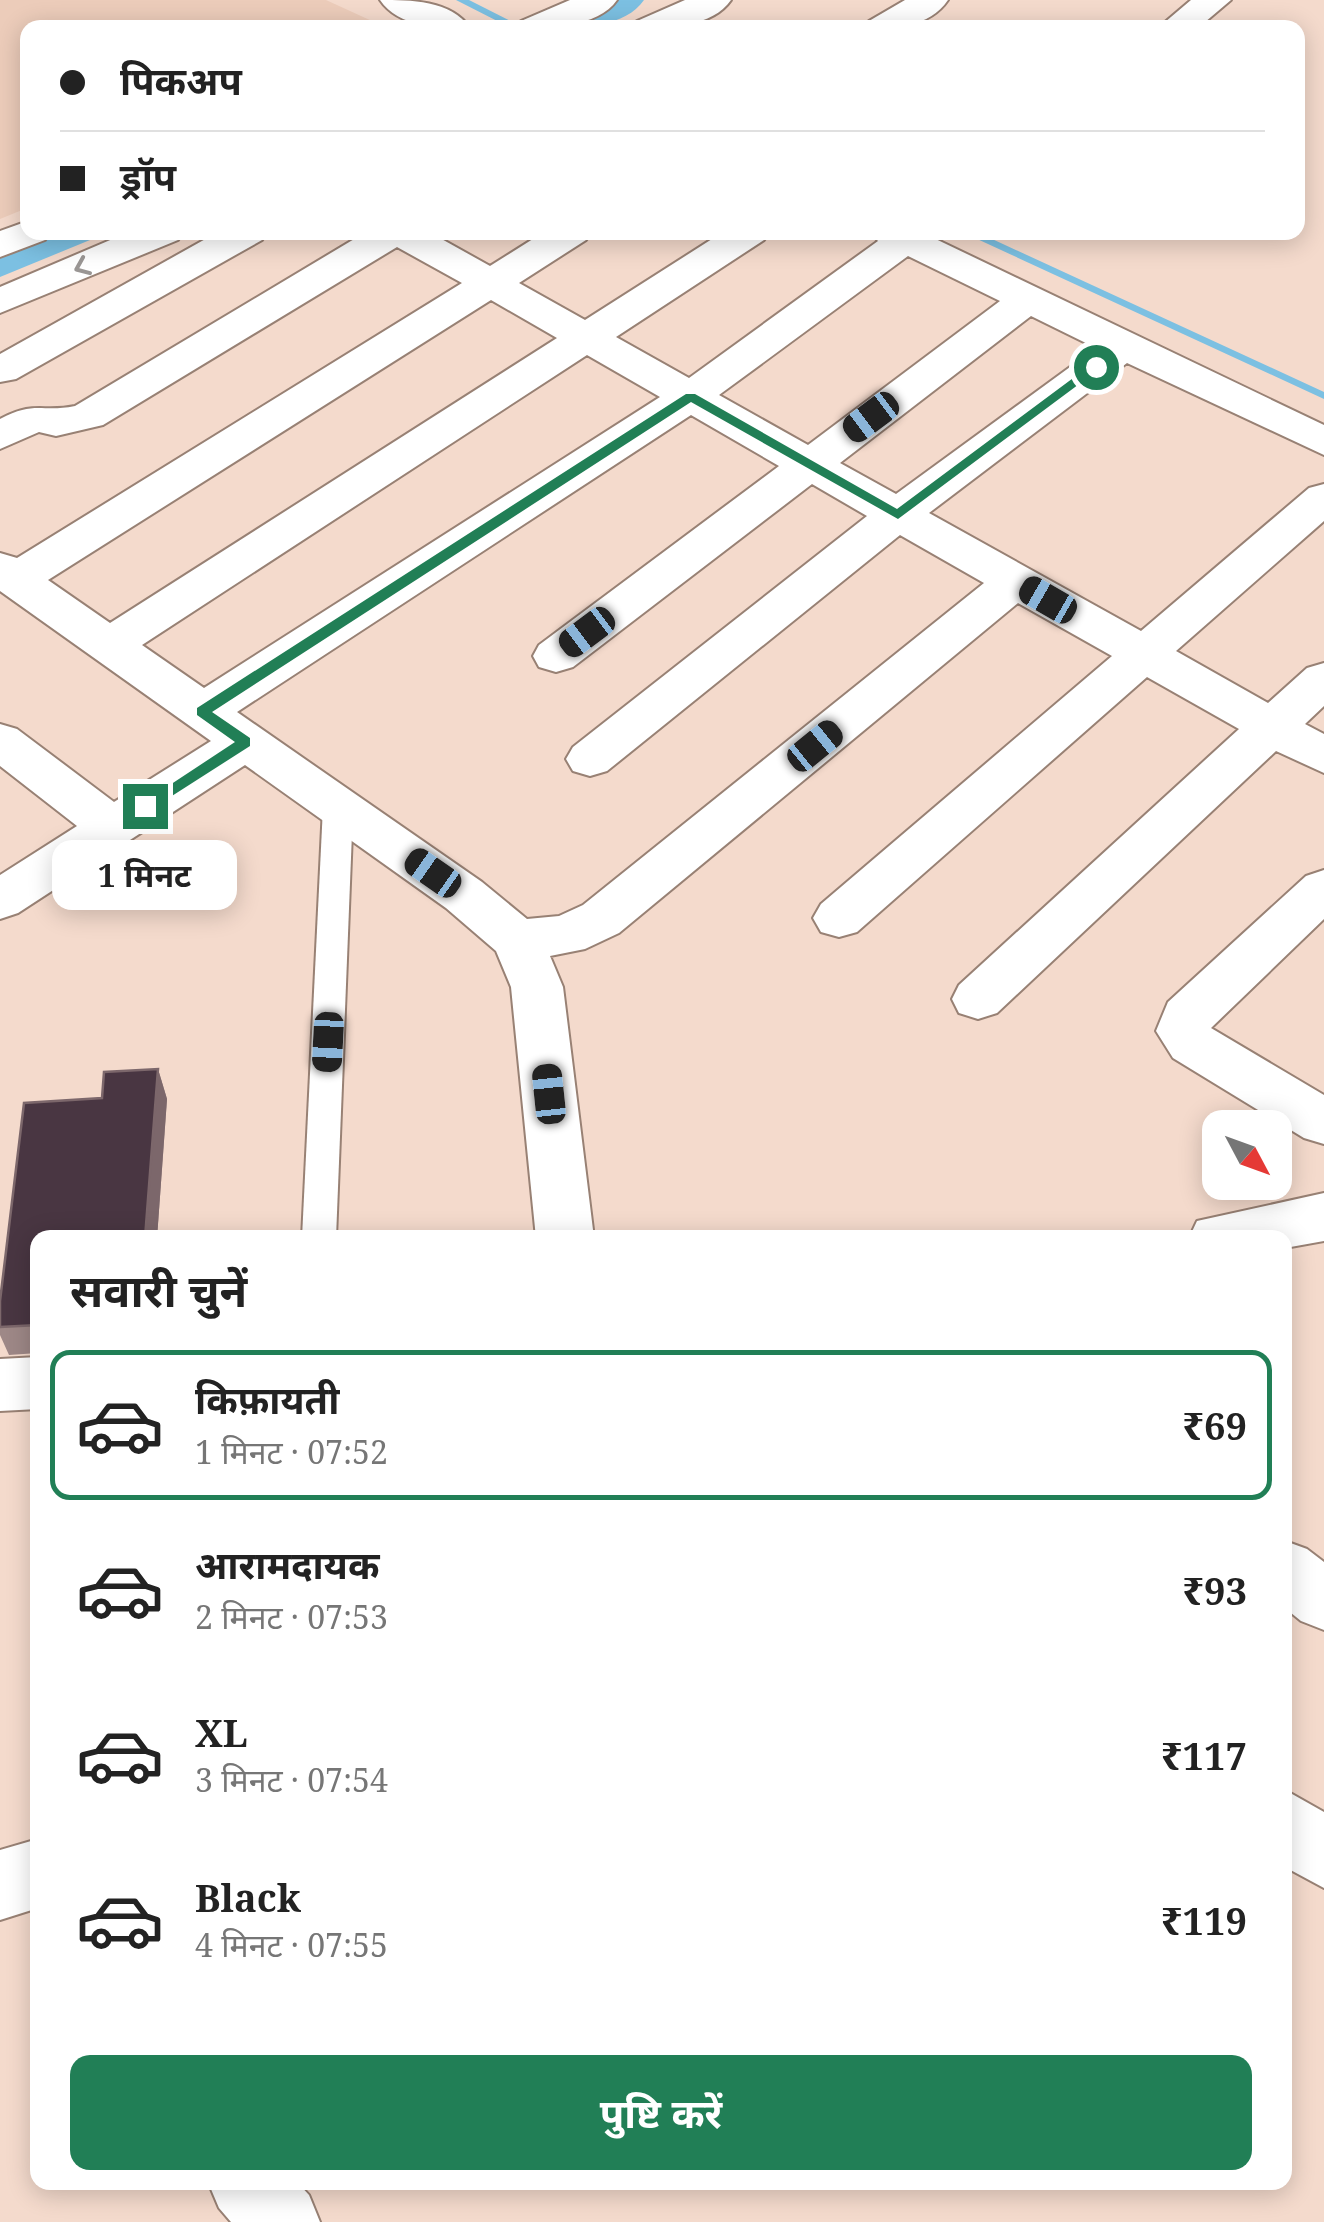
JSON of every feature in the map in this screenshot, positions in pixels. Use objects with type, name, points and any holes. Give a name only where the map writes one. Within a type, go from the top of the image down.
[{"type":"street","points":[[397,0],[437,20]]},
{"type":"street","points":[[668,20],[714,0]]},
{"type":"street","points":[[896,20],[931,0]]},
{"type":"street","points":[[1187,20],[1214,0]]},
{"type":"street","points":[[0,301],[145,240]]},
{"type":"street","points":[[0,370],[234,240]]},
{"type":"street","points":[[0,436],[34,418],[56,423],[88,416],[384,240]]},
{"type":"street","points":[[411,240],[1324,756]]},
{"type":"street","points":[[559,240],[8,574],[464,895],[516,940],[537,987],[564,1230]]},
{"type":"street","points":[[108,646],[738,240]]},
{"type":"street","points":[[202,712],[690,397],[892,240]]},
{"type":"street","points":[[905,240],[1324,442]]},
{"type":"street","points":[[556,656],[1028,300]]},
{"type":"street","points":[[590,759],[898,514],[1124,346]]},
{"type":"street","points":[[839,918],[1324,498]]},
{"type":"street","points":[[516,940],[567,935],[600,919],[1016,582]]},
{"type":"street","points":[[978,999],[1324,679]]},
{"type":"street","points":[[0,742],[112,827]]},
{"type":"street","points":[[0,900],[245,742]]},
{"type":"street","points":[[1320,1113],[1192,1043],[1184,1031],[1186,1017],[1324,889]]},
{"type":"street","points":[[1259,1230],[1324,1218]]},
{"type":"street","points":[[0,1385],[30,1383]]},
{"type":"street","points":[[1292,1569],[1324,1562]]},
{"type":"street","points":[[1292,1575],[1324,1600]]},
{"type":"street","points":[[1292,1829],[1324,1854]]},
{"type":"street","points":[[0,1885],[30,1876]]},
{"type":"street","points":[[252,2190],[282,2222]]},
{"type":"lane","points":[[319,1230],[338,807]]},
{"type":"shaded area","points":[[0,0],[326,0],[370,20],[20,20],[20,211],[0,219]]},
{"type":"building","points":[[158,1069],[146,1230],[30,1230],[30,1325],[0,1327],[24,1103],[102,1098],[104,1072]]},
{"type":"waterway","points":[[461,0],[503,20]]},
{"type":"waterway","points":[[581,20],[627,0]]},
{"type":"waterway","points":[[0,265],[58,240]]},
{"type":"waterway","points":[[984,240],[1324,396]]},
{"type":"route","points":[[145,806],[245,742],[202,712],[690,397],[898,514],[1096,367]]}]
